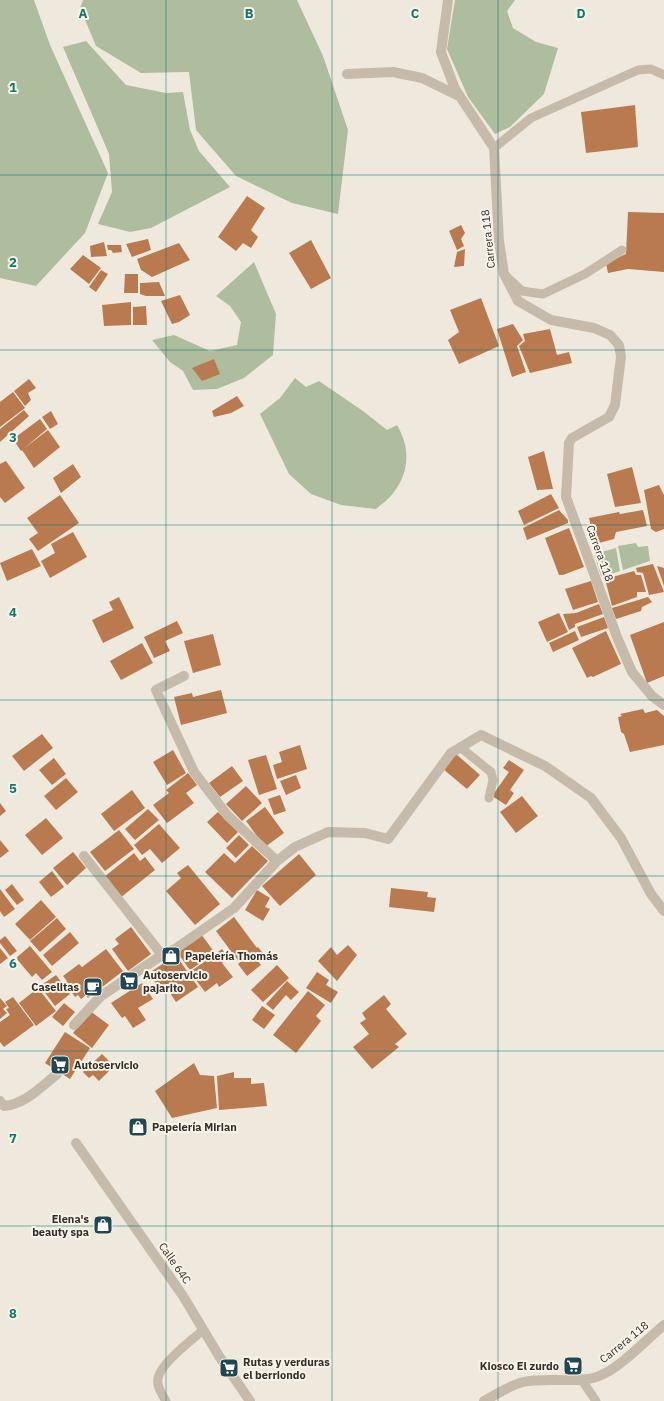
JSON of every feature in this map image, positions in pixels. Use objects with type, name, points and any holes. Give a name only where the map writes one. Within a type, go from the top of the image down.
[{"type":"street","points":[[448,0],[441,52],[459,96],[494,148]]},
{"type":"street","points":[[347,74],[393,72],[422,78],[459,96]]},
{"type":"street","name":"Carrera 118","points":[[494,148],[499,241],[504,274],[518,301],[551,320],[594,328],[610,335],[618,345],[621,357],[615,405],[609,417],[572,438],[569,443],[566,497],[632,672],[652,696],[664,705]]},
{"type":"street","points":[[184,676],[156,690],[194,772],[228,816],[276,861]]},
{"type":"street","points":[[74,1025],[101,996],[162,955],[175,949],[234,908],[276,861],[295,847],[328,832],[365,834],[388,839],[451,753],[481,735],[545,766],[591,798],[621,838],[651,894],[664,911]]},
{"type":"street","points":[[84,856],[162,955]]},
{"type":"street","points":[[0,1101],[4,1106],[14,1105],[24,1100],[57,1074]]},
{"type":"street","name":"Calle 64C","points":[[76,1143],[183,1296],[203,1330],[250,1401]]},
{"type":"street","name":"Carrera 118","points":[[484,1401],[521,1382],[548,1379],[581,1380],[599,1376],[618,1364],[664,1325]]},
{"type":"lane","points":[[494,148],[531,118],[638,70],[651,68],[664,75]]},
{"type":"lane","points":[[504,274],[522,291],[543,294],[585,274],[622,250]]},
{"type":"lane","points":[[460,747],[491,772],[493,780],[489,798]]},
{"type":"lane","points":[[166,1401],[159,1390],[158,1377],[166,1364],[203,1330]]},
{"type":"lane","points":[[581,1380],[596,1401]]},
{"type":"green space","points":[[0,0],[34,0],[50,45],[108,173],[85,233],[36,286],[0,278]]},
{"type":"green space","points":[[83,0],[297,0],[323,56],[348,130],[338,214],[292,203],[236,176],[196,130],[189,72],[141,73],[96,46],[80,8]]},
{"type":"green space","points":[[455,0],[515,0],[507,11],[513,28],[536,42],[558,48],[544,94],[510,127],[495,134],[468,97],[447,49]]},
{"type":"green space","points":[[86,41],[126,85],[166,93],[183,92],[190,130],[199,151],[230,187],[151,228],[130,232],[98,224],[112,192],[109,154],[63,47]]},
{"type":"green space","points":[[254,262],[276,314],[273,355],[244,378],[217,389],[193,390],[183,371],[170,362],[152,340],[174,335],[210,351],[237,345],[241,322],[230,306],[216,296]]},
{"type":"green space","points":[[295,378],[306,387],[319,381],[363,411],[387,430],[397,425],[406,450],[403,476],[394,492],[376,509],[341,505],[311,494],[289,474],[260,414],[280,398]]},
{"type":"green space","points":[[636,543],[638,547],[648,546],[650,561],[623,570],[618,546]]},
{"type":"green space","points":[[616,548],[620,571],[604,577],[601,576],[594,554]]},
{"type":"building","points":[[635,105],[638,147],[586,153],[581,112]]},
{"type":"building","points":[[247,196],[265,208],[251,230],[258,237],[251,248],[243,243],[236,251],[218,237]]},
{"type":"building","points":[[628,212],[664,213],[664,272],[628,269],[608,273],[606,263],[626,254]]},
{"type":"building","points":[[461,225],[465,233],[461,239],[464,246],[457,250],[449,231]]},
{"type":"building","points":[[148,239],[151,250],[132,257],[126,244]]},
{"type":"building","points":[[311,240],[331,278],[311,289],[289,253]]},
{"type":"building","points":[[104,242],[107,256],[91,257],[90,246]]},
{"type":"building","points":[[179,243],[190,260],[152,277],[141,270],[137,259]]},
{"type":"building","points":[[107,245],[121,245],[122,252],[113,253],[111,250],[108,250]]},
{"type":"building","points":[[465,249],[464,266],[454,267],[457,252]]},
{"type":"building","points":[[83,255],[101,268],[89,284],[70,269]]},
{"type":"building","points":[[101,270],[108,274],[96,292],[89,287]]},
{"type":"building","points":[[125,274],[138,274],[138,293],[124,293]]},
{"type":"building","points":[[159,282],[165,296],[146,296],[140,294],[140,283]]},
{"type":"building","points":[[180,295],[190,315],[179,322],[172,324],[161,301]]},
{"type":"building","points":[[481,298],[499,346],[459,364],[448,340],[459,332],[450,310]]},
{"type":"building","points":[[131,302],[131,325],[104,326],[102,305]]},
{"type":"building","points":[[146,306],[147,325],[133,325],[133,307]]},
{"type":"building","points":[[513,324],[523,340],[517,346],[526,372],[512,377],[497,329]]},
{"type":"building","points":[[550,329],[557,355],[569,352],[572,363],[530,373],[519,346],[525,341],[523,334]]},
{"type":"building","points":[[214,359],[220,374],[202,381],[192,368]]},
{"type":"building","points":[[29,379],[36,388],[28,393],[31,400],[25,406],[14,391]]},
{"type":"building","points":[[13,392],[25,408],[0,427],[0,402]]},
{"type":"building","points":[[237,396],[244,406],[231,413],[214,417],[212,411]]},
{"type":"building","points":[[24,410],[29,416],[0,442],[0,429]]},
{"type":"building","points":[[51,411],[58,424],[50,429],[42,417]]},
{"type":"building","points":[[40,419],[47,429],[21,451],[13,439]]},
{"type":"building","points":[[48,430],[60,447],[34,468],[22,450]]},
{"type":"building","points":[[544,451],[553,489],[537,490],[528,457]]},
{"type":"building","points":[[6,461],[25,488],[5,503],[0,497],[0,464]]},
{"type":"building","points":[[73,464],[81,477],[61,493],[53,478]]},
{"type":"building","points":[[632,467],[641,503],[615,507],[607,474]]},
{"type":"building","points":[[659,485],[664,495],[664,529],[656,532],[651,529],[644,490]]},
{"type":"building","points":[[551,494],[559,508],[524,525],[518,511]]},
{"type":"building","points":[[60,495],[79,523],[38,551],[29,539],[38,533],[27,518]]},
{"type":"building","points":[[559,510],[568,520],[568,523],[527,540],[523,528]]},
{"type":"building","points":[[643,510],[647,526],[616,532],[614,539],[595,544],[589,518],[619,512],[620,514]]},
{"type":"building","points":[[569,528],[584,567],[563,575],[559,575],[545,538]]},
{"type":"building","points":[[73,532],[87,557],[50,578],[41,561],[55,553],[51,544]]},
{"type":"building","points":[[32,549],[41,566],[7,581],[0,563]]},
{"type":"building","points":[[653,564],[664,592],[649,595],[643,573],[637,572],[636,568]]},
{"type":"building","points":[[657,566],[664,568],[664,586]]},
{"type":"building","points":[[634,571],[636,575],[641,575],[646,592],[637,592],[637,597],[612,606],[605,579]]},
{"type":"building","points":[[591,581],[598,602],[573,610],[565,589]]},
{"type":"building","points":[[119,597],[134,628],[103,643],[92,620],[113,610],[109,602]]},
{"type":"building","points":[[648,597],[652,602],[642,607],[641,611],[616,619],[612,608]]},
{"type":"building","points":[[599,604],[603,614],[575,624],[575,627],[569,630],[563,614],[576,613]]},
{"type":"building","points":[[559,613],[568,632],[547,642],[538,622]]},
{"type":"building","points":[[604,617],[608,628],[581,637],[577,627]]},
{"type":"building","points":[[177,621],[183,633],[165,641],[170,651],[154,658],[144,637]]},
{"type":"building","points":[[664,622],[664,676],[647,683],[630,635]]},
{"type":"building","points":[[575,631],[579,640],[553,652],[549,643]]},
{"type":"building","points":[[606,631],[621,664],[593,677],[591,676],[587,678],[572,648]]},
{"type":"building","points":[[213,634],[221,665],[193,673],[184,641]]},
{"type":"building","points":[[142,643],[153,663],[121,680],[110,661]]},
{"type":"building","points":[[221,690],[227,713],[181,725],[174,697],[192,693],[193,697]]},
{"type":"building","points":[[643,709],[645,713],[657,710],[664,716],[664,745],[630,752],[624,734],[621,732],[618,717],[622,716],[620,714]]},
{"type":"building","points":[[42,734],[53,748],[24,771],[12,756]]},
{"type":"building","points":[[300,745],[307,769],[277,779],[273,765],[282,762],[279,752]]},
{"type":"building","points":[[173,750],[186,773],[167,785],[153,762]]},
{"type":"building","points":[[456,754],[480,775],[467,789],[443,769]]},
{"type":"building","points":[[266,755],[277,789],[259,795],[248,760]]},
{"type":"building","points":[[54,758],[66,774],[52,785],[39,770]]},
{"type":"building","points":[[509,760],[524,770],[510,790],[514,793],[506,805],[492,796],[509,772],[503,768]]},
{"type":"building","points":[[232,766],[243,781],[220,797],[209,783]]},
{"type":"building","points":[[188,773],[197,785],[186,793],[194,803],[167,823],[153,805],[169,793],[166,790]]},
{"type":"building","points":[[296,775],[301,788],[286,795],[280,781]]},
{"type":"building","points":[[66,778],[78,792],[56,810],[44,796]]},
{"type":"building","points":[[246,786],[262,803],[242,821],[226,804]]},
{"type":"building","points":[[132,790],[145,808],[114,831],[101,814]]},
{"type":"building","points":[[280,795],[286,811],[274,815],[268,799]]},
{"type":"building","points":[[522,796],[538,816],[516,833],[500,812]]},
{"type":"building","points":[[0,803],[6,811],[0,816]]},
{"type":"building","points":[[265,807],[284,833],[265,847],[246,821]]},
{"type":"building","points":[[148,809],[159,820],[135,840],[125,829]]},
{"type":"building","points":[[218,812],[238,832],[227,843],[207,822]]},
{"type":"building","points":[[46,818],[63,838],[42,855],[25,835]]},
{"type":"building","points":[[159,824],[180,848],[162,863],[150,849],[142,855],[134,845]]},
{"type":"building","points":[[119,830],[134,849],[105,871],[90,852]]},
{"type":"building","points":[[239,835],[249,845],[236,858],[226,848]]},
{"type":"building","points":[[0,840],[9,851],[0,858]]},
{"type":"building","points":[[252,846],[268,861],[232,898],[205,872],[224,853],[235,863]]},
{"type":"building","points":[[73,852],[86,868],[67,885],[53,868]]},
{"type":"building","points":[[134,853],[140,861],[145,857],[155,870],[120,898],[104,877]]},
{"type":"building","points":[[299,854],[316,875],[280,906],[262,886]]},
{"type":"building","points":[[188,865],[220,904],[195,925],[166,891],[181,878],[177,873]]},
{"type":"building","points":[[52,871],[64,887],[51,897],[39,882]]},
{"type":"building","points":[[12,884],[24,900],[17,905],[5,890]]},
{"type":"building","points":[[391,888],[428,892],[427,897],[436,898],[434,912],[389,907]]},
{"type":"building","points":[[0,889],[15,909],[4,917],[0,911]]},
{"type":"building","points":[[257,890],[270,898],[265,907],[270,909],[263,921],[245,910]]},
{"type":"building","points":[[41,900],[56,917],[30,940],[15,924]]},
{"type":"building","points":[[234,917],[257,948],[239,962],[216,931]]},
{"type":"building","points":[[57,918],[66,929],[40,952],[30,941]]},
{"type":"building","points":[[131,927],[151,954],[128,971],[112,949],[119,944],[115,939]]},
{"type":"building","points":[[70,932],[79,943],[52,966],[43,955]]},
{"type":"building","points":[[201,934],[215,953],[190,970],[177,952]]},
{"type":"building","points":[[5,936],[17,951],[10,956],[0,943],[0,940]]},
{"type":"building","points":[[348,945],[357,955],[337,981],[318,961],[331,947],[337,955]]},
{"type":"building","points":[[30,946],[52,972],[42,980],[36,973],[32,977],[16,958]]},
{"type":"building","points":[[258,947],[265,956],[258,961],[261,965],[247,976],[238,964]]},
{"type":"building","points":[[0,948],[8,958],[0,964]]},
{"type":"building","points":[[106,949],[123,971],[88,998],[86,995],[81,999],[78,995],[75,997],[65,983],[67,981],[63,976],[79,964],[82,967]]},
{"type":"building","points":[[222,949],[228,958],[222,963],[233,977],[219,987],[217,983],[205,992],[190,972]]},
{"type":"building","points":[[176,955],[198,987],[176,1002],[166,987],[161,991],[149,973]]},
{"type":"building","points":[[277,965],[289,978],[263,1002],[251,990]]},
{"type":"building","points":[[317,972],[329,980],[326,985],[338,992],[331,1003],[306,988]]},
{"type":"building","points":[[56,975],[70,994],[55,1006],[40,986]]},
{"type":"building","points":[[287,981],[299,992],[291,1000],[286,995],[273,1010],[266,1004]]},
{"type":"building","points":[[142,983],[153,999],[138,1008],[146,1020],[133,1028],[125,1016],[122,1018],[111,1003]]},
{"type":"building","points":[[38,988],[56,1011],[36,1026],[19,1003]]},
{"type":"building","points":[[308,991],[325,1005],[316,1016],[321,1021],[296,1053],[273,1035]]},
{"type":"building","points":[[384,995],[391,1004],[386,1009],[407,1034],[395,1044],[399,1047],[372,1069],[353,1047],[369,1034],[360,1023],[366,1019],[362,1013]]},
{"type":"building","points":[[13,997],[34,1025],[4,1047],[0,1042],[0,1022],[10,1015],[6,1009],[9,1008],[5,1002]]},
{"type":"building","points":[[0,998],[7,1006],[3,1009],[7,1013],[0,1019]]},
{"type":"building","points":[[64,1003],[75,1012],[63,1026],[52,1017]]},
{"type":"building","points":[[262,1006],[275,1015],[264,1029],[252,1020]]},
{"type":"building","points":[[90,1011],[109,1025],[92,1048],[73,1033]]},
{"type":"building","points":[[65,1032],[90,1048],[70,1079],[45,1063]]},
{"type":"building","points":[[102,1054],[114,1066],[99,1081],[93,1075],[89,1078],[83,1072]]},
{"type":"building","points":[[194,1063],[200,1075],[214,1076],[217,1108],[172,1118],[155,1091]]},
{"type":"building","points":[[234,1072],[234,1078],[251,1078],[251,1084],[264,1083],[267,1106],[219,1110],[217,1076]]},
{"type":"place","name":"Papelería Thomás","points":[[171,956]]},
{"type":"place","name":"Autoservicio pajarito","points":[[129,981]]},
{"type":"place","name":"Caselitas","points":[[93,987]]},
{"type":"place","name":"Autoservicio","points":[[60,1065]]},
{"type":"place","name":"Papelería Mirian","points":[[138,1127]]},
{"type":"place","name":"Elena's beauty spa","points":[[103,1225]]},
{"type":"place","name":"Kiosco El zurdo","points":[[573,1366]]},
{"type":"place","name":"Rutas y verduras el berriondo","points":[[229,1368]]}]
